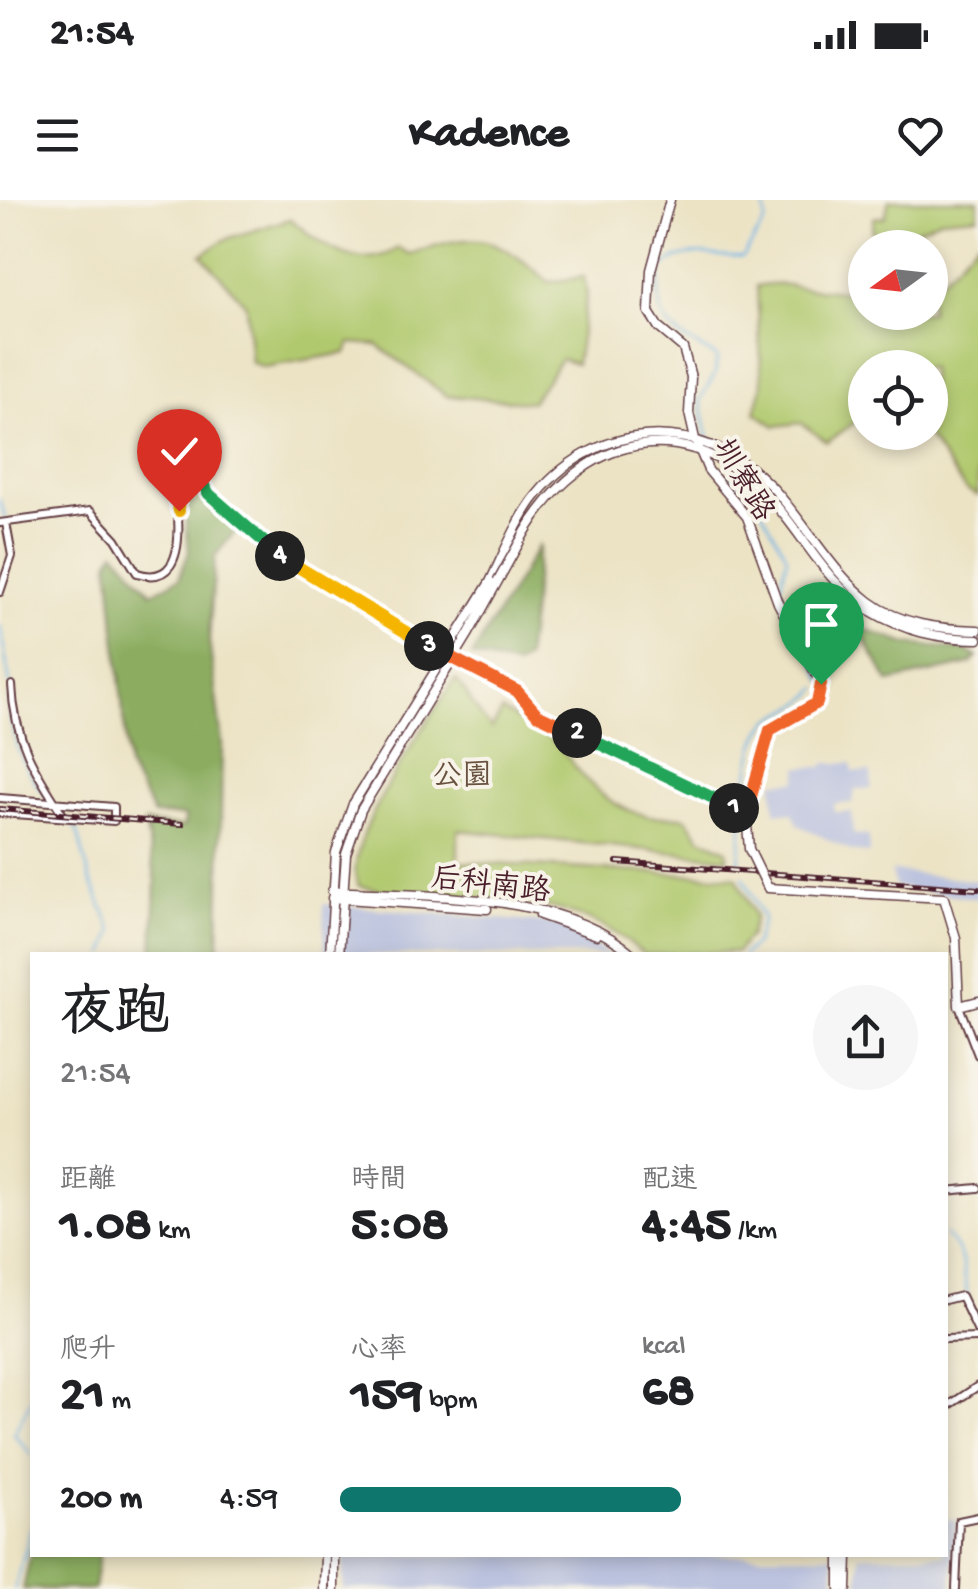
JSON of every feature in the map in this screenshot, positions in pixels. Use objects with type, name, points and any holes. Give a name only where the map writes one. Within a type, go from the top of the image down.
[{"type":"street","name":"圳寮路","points":[[670,200],[651,270],[648,303],[659,328],[683,348],[691,376],[689,413],[694,439],[708,470],[747,517],[778,603],[821,684],[817,703],[766,738],[746,814]]},
{"type":"street","points":[[0,592],[12,556],[3,523],[90,511],[116,539],[137,573],[150,576],[164,571],[171,564],[179,532],[177,490],[164,445],[171,433],[209,494],[269,548],[312,578],[517,691],[537,714],[746,814],[749,849],[768,888],[944,898],[956,938],[959,1006],[978,1055]]},
{"type":"street","points":[[330,952],[337,895],[357,807],[490,582],[524,513],[572,460],[596,445],[638,434],[694,439],[741,460],[870,602],[930,627],[978,630]]},
{"type":"street","points":[[357,807],[468,636],[519,542],[556,488],[611,451],[652,443],[699,450],[735,466],[767,489],[828,574],[866,608],[924,634],[978,639]]},
{"type":"street","points":[[12,685],[13,716],[25,755],[65,817]]},
{"type":"street","points":[[0,798],[114,807],[114,821],[0,813]]},
{"type":"street","points":[[337,895],[340,952]]},
{"type":"street","name":"后科南路","points":[[337,895],[552,911],[587,923],[630,952]]},
{"type":"street","name":"后科南路","points":[[431,902],[550,916],[596,934],[622,952]]},
{"type":"street","points":[[959,1006],[978,1001]]},
{"type":"street","points":[[948,1191],[978,1188]]},
{"type":"street","points":[[948,1299],[961,1296],[978,1335],[948,1339]]},
{"type":"street","points":[[948,1406],[978,1386]]},
{"type":"street","points":[[956,1589],[959,1522],[978,1516]]},
{"type":"street","points":[[324,1589],[329,1557]]},
{"type":"street","points":[[329,1557],[334,1589]]},
{"type":"street","points":[[844,1557],[844,1589]]},
{"type":"shaded area","points":[[825,763],[852,763],[853,772],[871,772],[872,789],[855,789],[853,803],[834,804],[834,812],[852,812],[853,834],[869,836],[869,854],[851,851],[798,825],[793,813],[775,812],[773,782],[797,781],[799,767],[824,767]]},
{"type":"shaded area","points":[[891,871],[978,881],[978,899],[895,887]]},
{"type":"shaded area","points":[[323,904],[557,924],[606,952],[325,952]]},
{"type":"shaded area","points":[[948,1519],[956,1520],[952,1589],[858,1589],[860,1557],[948,1557]]},
{"type":"shaded area","points":[[343,1557],[834,1557],[834,1589],[343,1589]]},
{"type":"green space","points":[[889,200],[978,200],[978,216],[940,219],[917,230],[872,230],[874,218],[885,217]]},
{"type":"green space","points":[[290,219],[314,238],[355,257],[369,258],[398,248],[410,254],[454,242],[485,241],[513,254],[549,282],[584,277],[587,294],[576,364],[561,359],[531,402],[447,396],[377,345],[351,343],[346,353],[264,367],[251,362],[246,305],[202,255],[226,239]]},
{"type":"green space","points":[[978,241],[978,496],[965,489],[937,450],[948,450],[948,350],[848,350],[848,427],[827,442],[801,423],[775,426],[755,412],[762,386],[757,286],[781,284],[844,292],[848,294],[848,330],[948,330],[948,272]]},
{"type":"green space","points":[[180,464],[209,507],[238,528],[215,556],[209,640],[222,743],[219,952],[153,952],[156,882],[145,823],[184,827],[185,816],[154,815],[128,767],[109,562],[115,551],[152,593],[179,578],[189,552]]},
{"type":"green space","points":[[539,545],[526,659],[516,666],[472,656]]},
{"type":"green space","points":[[857,627],[907,644],[966,650],[977,657],[970,664],[889,682]]},
{"type":"green space","name":"公園","points":[[455,679],[492,728],[502,711],[551,739],[595,788],[617,805],[648,816],[686,818],[701,838],[727,850],[727,858],[458,830],[458,862],[736,877],[755,916],[750,935],[737,952],[640,952],[613,931],[544,906],[359,886],[356,867],[361,842],[408,750]]},
{"type":"green space","points":[[30,1557],[99,1557],[94,1589],[23,1589]]},
{"type":"waterway","points":[[709,442],[700,400],[715,374],[717,357],[686,340],[662,315],[661,268],[692,254],[743,257],[766,221],[764,200]]},
{"type":"waterway","points":[[714,460],[716,470],[749,488],[787,556],[780,590],[823,681]]},
{"type":"waterway","points":[[0,500],[5,518]]},
{"type":"waterway","points":[[0,626],[10,684]]},
{"type":"waterway","points":[[746,797],[752,755],[764,726],[802,703],[818,688]]},
{"type":"waterway","points":[[10,697],[19,751],[48,798]]},
{"type":"waterway","points":[[739,862],[743,815]]},
{"type":"waterway","points":[[67,819],[77,830],[90,879],[113,931],[106,952]]},
{"type":"waterway","points":[[743,877],[763,918],[755,944],[746,952]]},
{"type":"waterway","points":[[948,1238],[963,1264],[968,1298],[978,1319]]},
{"type":"waterway","points":[[30,1402],[14,1434],[30,1453]]},
{"type":"waterway","points":[[15,1589],[30,1533]]},
{"type":"railway","points":[[0,809],[182,824]]},
{"type":"railway","points":[[617,862],[978,889]]},
{"type":"route","points":[[179,511],[164,445],[171,433],[209,494],[269,548],[312,578],[517,691],[537,714],[746,814],[770,730],[817,703],[822,695],[821,684]]}]
